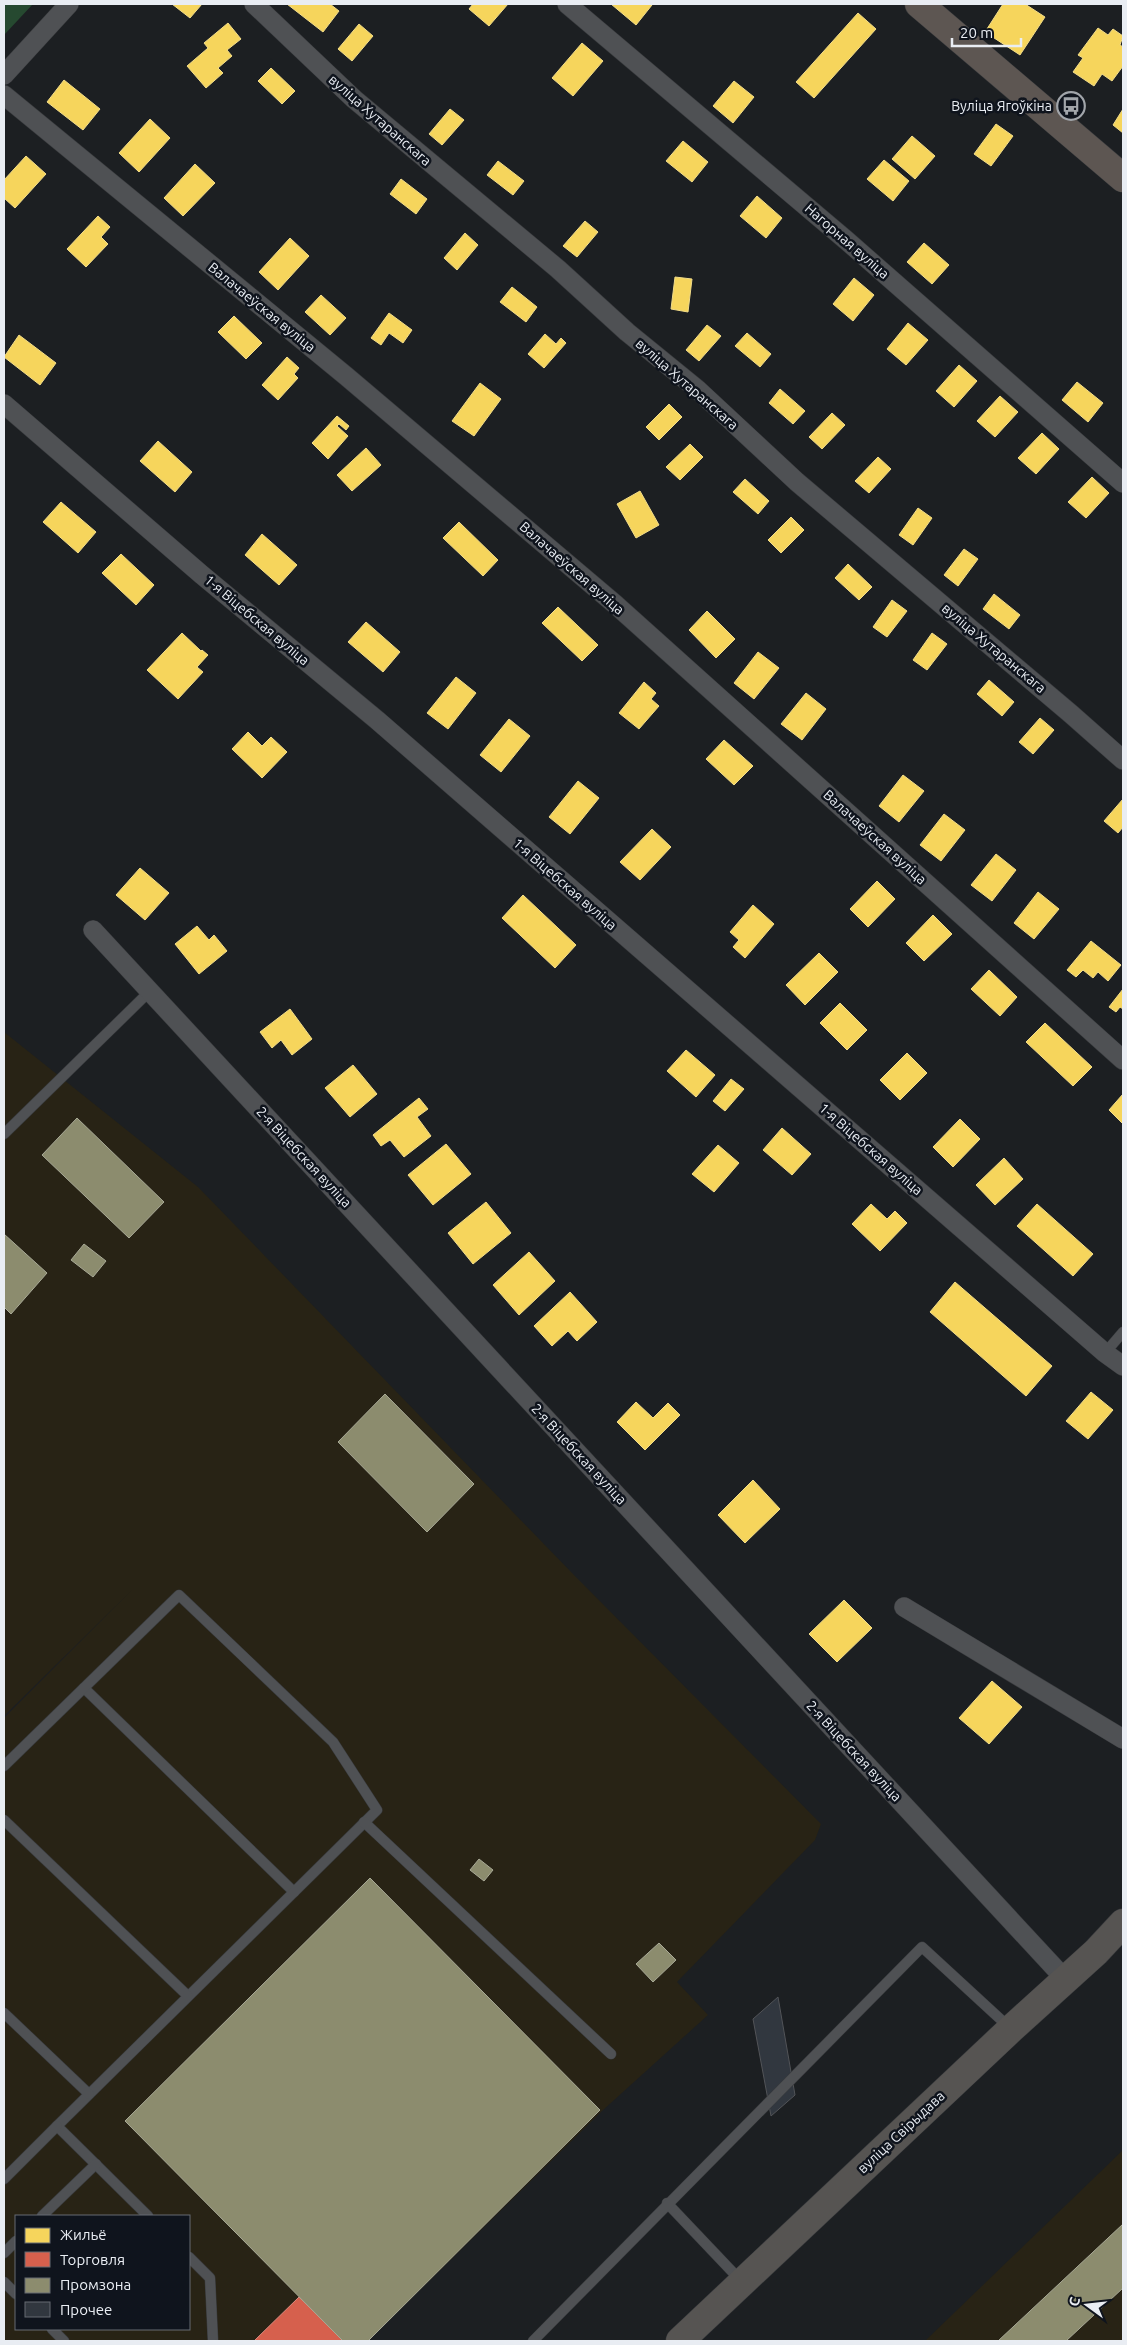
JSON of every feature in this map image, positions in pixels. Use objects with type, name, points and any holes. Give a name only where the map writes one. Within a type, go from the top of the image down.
[{"type":"main road","points":[[919,4],[1123,178]]},
{"type":"main road","name":"вуліца Свірыдава","points":[[680,2341],[1011,2029],[1096,1952],[1123,1923]]},
{"type":"street","points":[[4,75],[69,4]]},
{"type":"street","name":"вуліца Хутаранскага","points":[[254,4],[354,99],[558,269],[628,332],[697,390],[797,482],[1123,760]]},
{"type":"street","name":"Нагорная вуліца","points":[[567,4],[846,240],[1123,483]]},
{"type":"street","name":"Валачаеўская вуліца","points":[[4,96],[346,376],[616,605],[1123,1060]]},
{"type":"street","name":"1-я Віцебская вуліца","points":[[4,404],[202,575],[377,720],[1105,1353],[1123,1366]]},
{"type":"street","name":"2-я Віцебская вуліца","points":[[93,930],[1065,1979]]},
{"type":"street","points":[[904,1607],[1123,1739]]},
{"type":"lane","points":[[4,1134],[150,991]]},
{"type":"lane","points":[[1105,1353],[1123,1332]]},
{"type":"lane","points":[[4,1766],[179,1595],[333,1742],[377,1810],[4,2179]]},
{"type":"lane","points":[[84,1688],[294,1892]]},
{"type":"lane","points":[[4,1820],[188,1996]]},
{"type":"lane","points":[[364,1822],[611,2054]]},
{"type":"lane","points":[[534,2341],[667,2203],[792,2080],[922,1947],[1011,2029]]},
{"type":"lane","points":[[4,2013],[89,2094]]},
{"type":"lane","points":[[57,2126],[147,2215]]},
{"type":"lane","points":[[43,2215],[96,2164]]},
{"type":"lane","points":[[667,2203],[742,2282]]},
{"type":"lane","points":[[4,2253],[15,2242]]},
{"type":"lane","points":[[190,2258],[210,2278],[213,2341]]},
{"type":"lane","points":[[4,2282],[15,2293]]},
{"type":"lane","points":[[53,2330],[64,2341]]},
{"type":"shaded area","points":[[4,1032],[198,1187],[572,1573],[821,1824],[815,1840],[677,1982],[708,2015],[602,2111],[368,2341],[4,2341],[4,1718],[133,1589],[4,1716]]},
{"type":"shaded area","points":[[1123,2150],[1123,2341],[925,2341]]},
{"type":"green space","points":[[4,4],[33,4],[4,35]]},
{"type":"building: Жильё","points":[[172,4],[202,4],[190,18]]},
{"type":"building: Жильё","points":[[287,4],[330,4],[339,11],[323,32]]},
{"type":"building: Жильё","points":[[473,4],[508,4],[489,26],[469,9]]},
{"type":"building: Жильё","points":[[611,4],[651,4],[652,5],[636,25]]},
{"type":"building: Жильё","points":[[1003,4],[1025,4],[1045,17],[1020,55],[985,32]]},
{"type":"building: Жильё","points":[[858,13],[876,29],[814,98],[796,82]]},
{"type":"building: Жильё","points":[[228,23],[241,39],[227,50],[232,56],[218,68],[223,73],[206,88],[187,66],[208,48],[204,43]]},
{"type":"building: Жильё","points":[[359,24],[373,36],[352,61],[338,49]]},
{"type":"building: Жильё","points":[[1098,28],[1108,35],[1113,29],[1123,36],[1120,45],[1123,47],[1123,66],[1112,81],[1102,74],[1094,86],[1073,72],[1083,58],[1078,55]]},
{"type":"building: Жильё","points":[[582,43],[603,61],[573,96],[552,78]]},
{"type":"building: Жильё","points":[[271,68],[295,91],[282,104],[258,81]]},
{"type":"building: Жильё","points":[[64,80],[100,109],[83,130],[47,102]]},
{"type":"building: Жильё","points":[[734,81],[754,97],[733,123],[713,106]]},
{"type":"building: Жильё","points":[[450,109],[464,120],[442,145],[429,134]]},
{"type":"building: Жильё","points":[[1123,109],[1123,133],[1113,125]]},
{"type":"building: Жильё","points":[[150,119],[170,138],[139,172],[119,153]]},
{"type":"building: Жильё","points":[[996,124],[1013,136],[991,166],[974,154]]},
{"type":"building: Жильё","points":[[912,136],[935,156],[915,179],[892,159]]},
{"type":"building: Жильё","points":[[683,141],[708,162],[692,182],[666,161]]},
{"type":"building: Жильё","points":[[26,156],[46,174],[15,208],[4,198],[4,180]]},
{"type":"building: Жильё","points":[[884,160],[909,181],[893,201],[867,179]]},
{"type":"building: Жильё","points":[[498,161],[524,181],[513,195],[487,175]]},
{"type":"building: Жильё","points":[[195,164],[215,183],[183,216],[164,198]]},
{"type":"building: Жильё","points":[[401,179],[427,199],[416,214],[390,194]]},
{"type":"building: Жильё","points":[[757,196],[782,218],[766,238],[740,216]]},
{"type":"building: Жильё","points":[[98,216],[110,227],[101,237],[108,244],[86,267],[67,249]]},
{"type":"building: Жильё","points":[[585,221],[598,232],[577,257],[563,246]]},
{"type":"building: Жильё","points":[[465,233],[478,245],[457,270],[444,258]]},
{"type":"building: Жильё","points":[[290,238],[309,256],[278,290],[259,272]]},
{"type":"building: Жильё","points":[[924,243],[949,265],[932,284],[907,262]]},
{"type":"building: Жильё","points":[[675,277],[692,279],[688,312],[671,309]]},
{"type":"building: Жильё","points":[[854,278],[874,295],[853,321],[833,304]]},
{"type":"building: Жильё","points":[[512,287],[537,307],[526,322],[500,302]]},
{"type":"building: Жильё","points":[[321,295],[346,318],[330,335],[305,312]]},
{"type":"building: Жильё","points":[[389,313],[412,330],[403,343],[389,333],[381,345],[371,338]]},
{"type":"building: Жильё","points":[[234,316],[262,343],[246,359],[218,332]]},
{"type":"building: Жильё","points":[[908,323],[928,340],[906,365],[887,349]]},
{"type":"building: Жильё","points":[[707,325],[721,336],[699,361],[686,350]]},
{"type":"building: Жильё","points":[[747,333],[771,354],[760,367],[735,346]]},
{"type":"building: Жильё","points":[[545,334],[556,344],[561,338],[566,343],[544,368],[528,354]]},
{"type":"building: Жильё","points":[[19,335],[56,363],[40,385],[4,357]]},
{"type":"building: Жильё","points":[[287,357],[299,368],[294,374],[298,378],[278,400],[262,385]]},
{"type":"building: Жильё","points":[[959,365],[977,381],[954,407],[936,391]]},
{"type":"building: Жильё","points":[[1077,382],[1103,403],[1088,422],[1062,400]]},
{"type":"building: Жильё","points":[[480,383],[501,399],[474,436],[452,421]]},
{"type":"building: Жильё","points":[[780,389],[805,411],[793,424],[769,403]]},
{"type":"building: Жильё","points":[[1000,396],[1018,412],[995,437],[977,421]]},
{"type":"building: Жильё","points":[[669,404],[682,417],[659,440],[646,427]]},
{"type":"building: Жильё","points":[[832,413],[845,425],[822,449],[809,437]]},
{"type":"building: Жильё","points":[[337,416],[349,426],[346,430],[339,424],[337,426],[348,436],[328,459],[312,443]]},
{"type":"building: Жильё","points":[[1042,433],[1059,449],[1036,474],[1018,458]]},
{"type":"building: Жильё","points":[[158,441],[192,472],[175,492],[140,461]]},
{"type":"building: Жильё","points":[[690,444],[703,457],[680,480],[666,467]]},
{"type":"building: Жильё","points":[[366,448],[381,465],[352,491],[337,475]]},
{"type":"building: Жильё","points":[[878,457],[891,469],[869,493],[855,481]]},
{"type":"building: Жильё","points":[[1092,477],[1109,493],[1086,518],[1068,502]]},
{"type":"building: Жильё","points":[[745,479],[769,501],[758,514],[733,492]]},
{"type":"building: Жильё","points":[[640,491],[659,525],[636,538],[617,504]]},
{"type":"building: Жильё","points":[[61,502],[96,532],[78,553],[43,522]]},
{"type":"building: Жильё","points":[[918,508],[932,518],[913,545],[899,535]]},
{"type":"building: Жильё","points":[[791,517],[804,530],[781,553],[768,540]]},
{"type":"building: Жильё","points":[[459,522],[498,560],[483,576],[443,538]]},
{"type":"building: Жильё","points":[[262,534],[297,565],[279,585],[245,555]]},
{"type":"building: Жильё","points":[[964,549],[978,559],[958,586],[944,575]]},
{"type":"building: Жильё","points":[[121,554],[154,585],[136,605],[102,573]]},
{"type":"building: Жильё","points":[[848,564],[872,587],[859,600],[835,578]]},
{"type":"building: Жильё","points":[[994,594],[1020,615],[1009,629],[983,609]]},
{"type":"building: Жильё","points":[[892,600],[907,611],[887,637],[873,627]]},
{"type":"building: Жильё","points":[[558,607],[598,645],[582,661],[542,623]]},
{"type":"building: Жильё","points":[[707,611],[735,639],[716,658],[689,630]]},
{"type":"building: Жильё","points":[[366,622],[400,652],[383,672],[348,642]]},
{"type":"building: Жильё","points":[[182,633],[208,655],[197,667],[203,672],[178,699],[147,670]]},
{"type":"building: Жильё","points":[[932,633],[947,644],[927,670],[913,660]]},
{"type":"building: Жильё","points":[[758,652],[779,668],[754,699],[734,683]]},
{"type":"building: Жильё","points":[[456,677],[476,693],[448,729],[427,713]]},
{"type":"building: Жильё","points":[[989,680],[1014,702],[1002,716],[977,694]]},
{"type":"building: Жильё","points":[[644,682],[656,693],[651,699],[659,706],[639,729],[619,713]]},
{"type":"building: Жильё","points":[[806,693],[826,709],[802,740],[781,724]]},
{"type":"building: Жильё","points":[[1040,718],[1054,730],[1033,754],[1019,742]]},
{"type":"building: Жильё","points":[[509,719],[530,736],[501,772],[480,755]]},
{"type":"building: Жильё","points":[[248,732],[262,746],[271,737],[287,752],[262,778],[232,749]]},
{"type":"building: Жильё","points":[[724,740],[753,766],[734,785],[706,759]]},
{"type":"building: Жильё","points":[[903,775],[924,791],[899,822],[879,806]]},
{"type":"building: Жильё","points":[[578,781],[599,798],[570,834],[549,817]]},
{"type":"building: Жильё","points":[[1123,799],[1123,827],[1118,833],[1104,821]]},
{"type":"building: Жильё","points":[[944,814],[965,830],[941,861],[920,845]]},
{"type":"building: Жильё","points":[[652,829],[671,847],[640,880],[620,862]]},
{"type":"building: Жильё","points":[[996,854],[1016,870],[992,901],[971,885]]},
{"type":"building: Жильё","points":[[140,868],[169,893],[145,920],[116,895]]},
{"type":"building: Жильё","points":[[877,881],[895,899],[868,927],[850,909]]},
{"type":"building: Жильё","points":[[1038,892],[1059,909],[1034,939],[1014,923]]},
{"type":"building: Жильё","points":[[523,895],[576,945],[555,968],[502,918]]},
{"type":"building: Жильё","points":[[753,905],[774,924],[745,958],[733,947],[739,940],[730,932]]},
{"type":"building: Жильё","points":[[933,915],[952,934],[924,961],[906,943]]},
{"type":"building: Жильё","points":[[197,926],[209,940],[214,935],[227,951],[199,974],[175,944]]},
{"type":"building: Жильё","points":[[1091,941],[1121,965],[1108,981],[1098,972],[1093,978],[1083,970],[1076,977],[1067,970]]},
{"type":"building: Жильё","points":[[819,953],[838,972],[805,1005],[786,985]]},
{"type":"building: Жильё","points":[[989,970],[1017,997],[1000,1016],[971,989]]},
{"type":"building: Жильё","points":[[1123,989],[1123,1009],[1120,1007],[1116,1012],[1109,1007]]},
{"type":"building: Жильё","points":[[840,1003],[867,1030],[847,1050],[820,1023]]},
{"type":"building: Жильё","points":[[290,1009],[312,1039],[292,1055],[281,1040],[272,1048],[260,1032]]},
{"type":"building: Жильё","points":[[1045,1023],[1092,1067],[1073,1086],[1026,1042]]},
{"type":"building: Жильё","points":[[686,1050],[715,1075],[696,1097],[667,1071]]},
{"type":"building: Жильё","points":[[907,1053],[927,1073],[900,1100],[880,1080]]},
{"type":"building: Жильё","points":[[353,1065],[377,1094],[350,1117],[325,1088]]},
{"type":"building: Жильё","points":[[731,1079],[744,1089],[725,1111],[713,1101]]},
{"type":"building: Жильё","points":[[1123,1094],[1123,1124],[1109,1110]]},
{"type":"building: Жильё","points":[[419,1098],[428,1109],[417,1117],[431,1136],[404,1157],[390,1140],[381,1146],[373,1135]]},
{"type":"building: Жильё","points":[[960,1119],[980,1139],[953,1167],[933,1147]]},
{"type":"building: Жильё","points":[[782,1128],[811,1154],[792,1175],[763,1150]]},
{"type":"building: Жильё","points":[[446,1144],[471,1174],[433,1205],[408,1175]]},
{"type":"building: Жильё","points":[[718,1145],[739,1163],[714,1192],[692,1174]]},
{"type":"building: Жильё","points":[[1004,1158],[1023,1179],[995,1205],[976,1185]]},
{"type":"building: Жильё","points":[[486,1202],[511,1233],[473,1264],[448,1233]]},
{"type":"building: Жильё","points":[[871,1204],[887,1219],[895,1211],[907,1223],[880,1251],[852,1224]]},
{"type":"building: Жильё","points":[[1037,1204],[1093,1254],[1073,1276],[1017,1226]]},
{"type":"building: Жильё","points":[[529,1252],[555,1281],[519,1315],[493,1285]]},
{"type":"building: Жильё","points":[[955,1282],[1052,1366],[1026,1396],[930,1312]]},
{"type":"building: Жильё","points":[[570,1292],[597,1322],[577,1341],[568,1331],[552,1346],[534,1326]]},
{"type":"building: Жильё","points":[[1091,1392],[1113,1410],[1088,1439],[1066,1421]]},
{"type":"building: Жильё","points":[[636,1402],[653,1418],[668,1403],[680,1415],[645,1450],[617,1422]]},
{"type":"building: Жильё","points":[[753,1480],[780,1509],[745,1543],[718,1515]]},
{"type":"building: Жильё","points":[[844,1600],[872,1628],[837,1662],[809,1634]]},
{"type":"building: Жильё","points":[[992,1681],[1022,1707],[989,1744],[959,1718]]},
{"type":"building: Торговля","points":[[299,2297],[343,2341],[254,2341]]},
{"type":"building: Промзона","points":[[77,1118],[164,1202],[129,1238],[42,1155]]},
{"type":"building: Промзона","points":[[4,1234],[47,1273],[11,1314],[4,1307]]},
{"type":"building: Промзона","points":[[84,1244],[106,1261],[93,1277],[71,1260]]},
{"type":"building: Промзона","points":[[385,1394],[474,1484],[427,1532],[338,1442]]},
{"type":"building: Промзона","points":[[479,1859],[493,1870],[484,1881],[470,1870]]},
{"type":"building: Промзона","points":[[370,1878],[600,2110],[368,2341],[343,2341],[125,2121]]},
{"type":"building: Промзона","points":[[659,1943],[676,1960],[653,1982],[636,1964]]},
{"type":"building: Промзона","points":[[1123,2224],[1123,2288],[1066,2341],[998,2341]]},
{"type":"building: Прочее","points":[[778,1997],[795,2095],[771,2116],[753,2019]]},
{"type":"place","name":"Вуліца Ягоўкіна","points":[[1071,106]]}]
